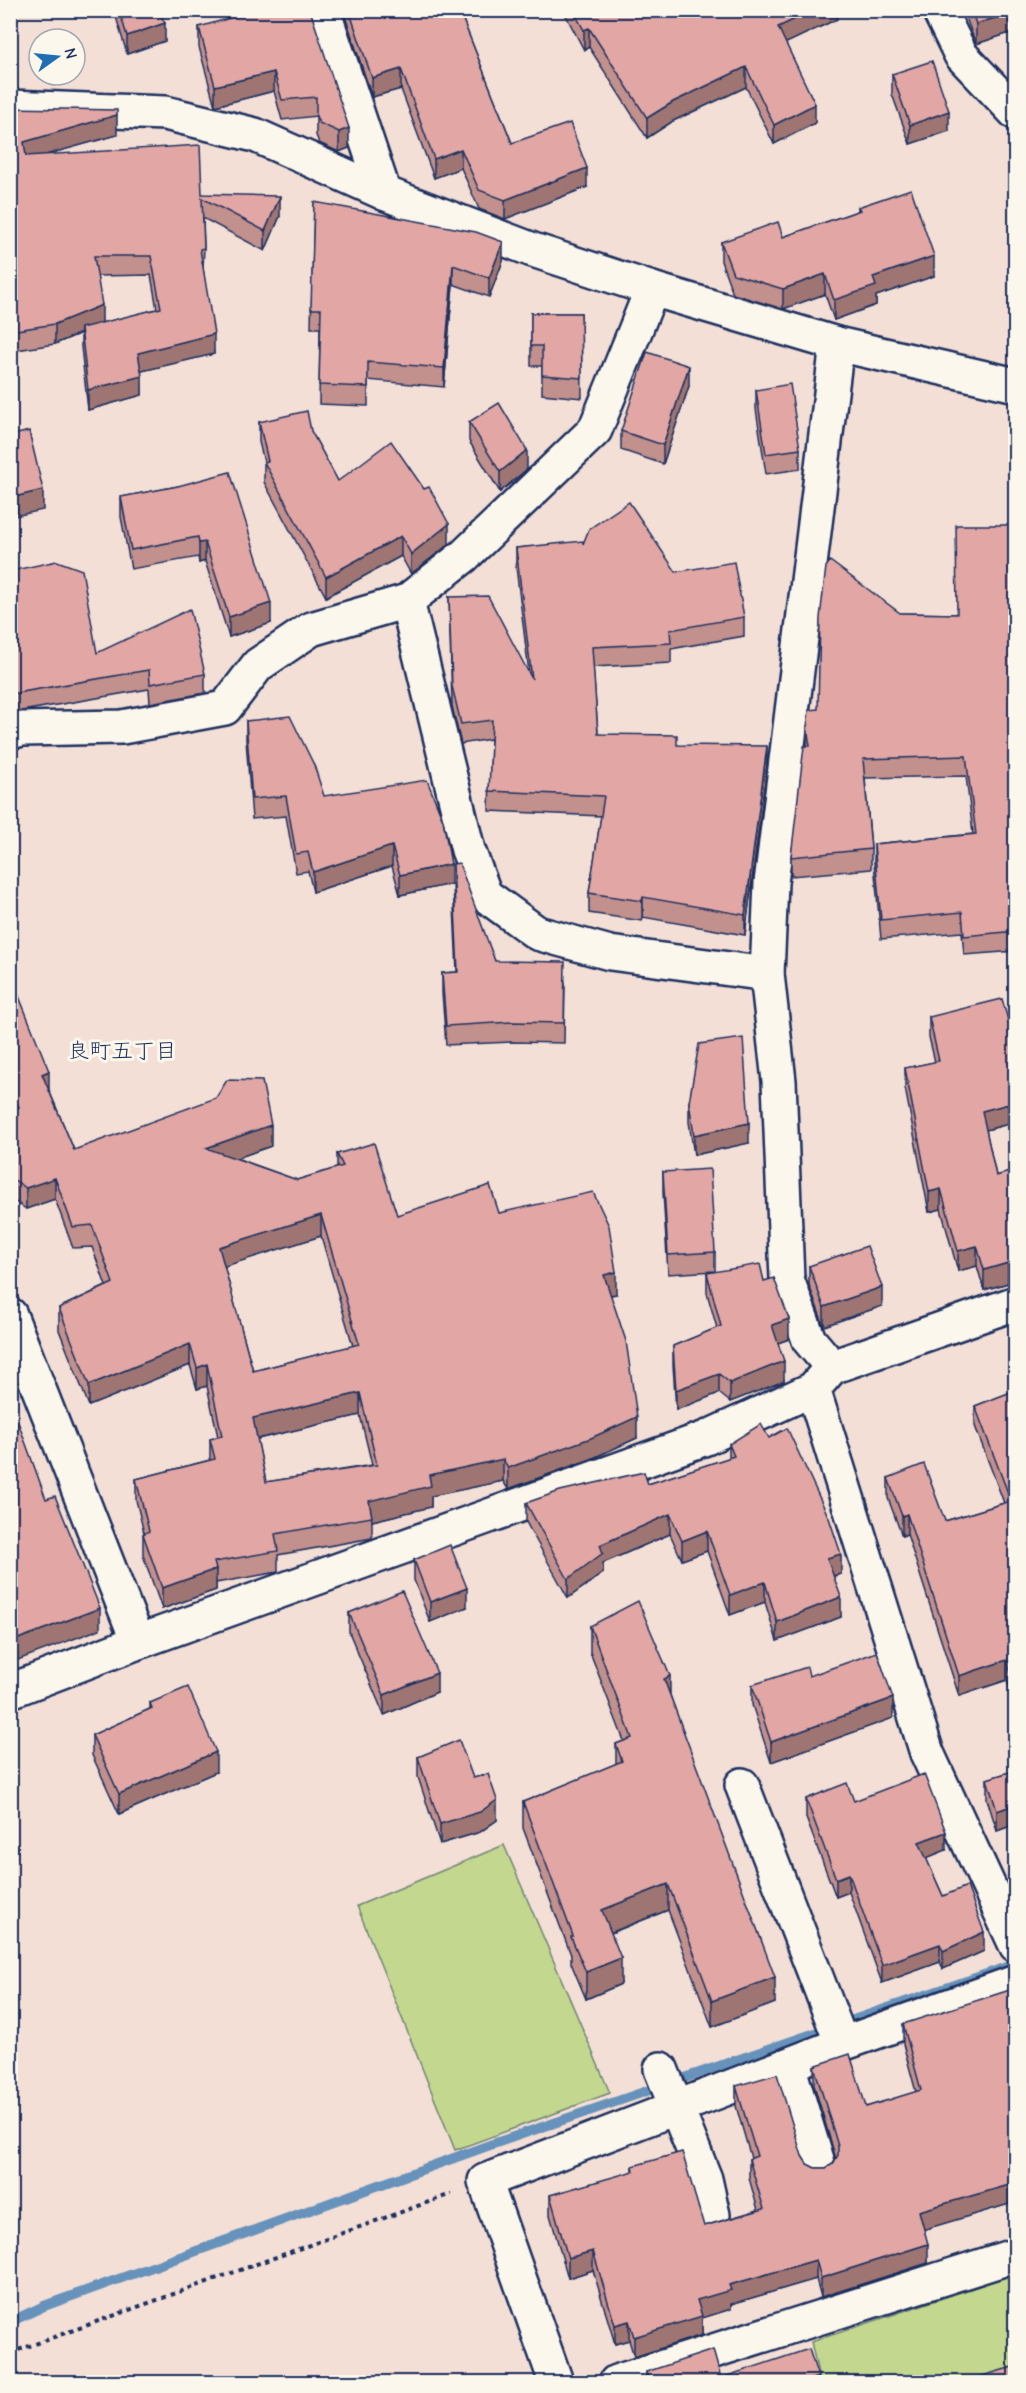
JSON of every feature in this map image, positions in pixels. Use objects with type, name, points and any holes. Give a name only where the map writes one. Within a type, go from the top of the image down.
[{"type":"street","points":[[323,10],[384,193]]},
{"type":"street","points":[[939,10],[961,55],[1016,113]]},
{"type":"street","points":[[10,107],[176,116],[255,135],[384,193],[534,250],[652,289],[837,344],[1016,385]]},
{"type":"street","points":[[10,732],[22,729],[122,727],[225,708],[258,665],[311,629],[407,602],[464,556],[595,430],[652,289]]},
{"type":"street","points":[[837,344],[771,883],[767,974],[779,1081],[787,1279],[822,1378],[927,1753],[1016,1945]]},
{"type":"street","points":[[407,602],[468,850],[485,895],[537,933],[610,953],[767,974]]},
{"type":"street","points":[[10,1691],[138,1642],[706,1438],[822,1378],[1016,1304]]},
{"type":"street","points":[[13,1327],[138,1642]]},
{"type":"street","points":[[742,1785],[842,2043]]},
{"type":"street","points":[[556,2382],[485,2181],[842,2043],[1016,1982]]},
{"type":"street","points":[[788,2065],[820,2170]]},
{"type":"street","points":[[661,2069],[705,2179],[713,2216]]},
{"type":"street","points":[[616,2382],[1016,2255]]},
{"type":"path","points":[[10,2353],[485,2181]]},
{"type":"green space","points":[[504,1845],[610,2093],[455,2150],[357,1906]]},
{"type":"green space","points":[[1015,2274],[1015,2372],[975,2382],[820,2382],[811,2342]]},
{"type":"building","points":[[119,10],[158,10],[165,23],[127,36]]},
{"type":"building","points":[[258,10],[310,10],[349,128],[339,132],[319,123],[316,116],[316,97],[282,100],[274,72],[215,86],[199,27]]},
{"type":"building","points":[[349,10],[459,10],[512,143],[570,123],[587,168],[505,200],[479,190],[461,149],[434,159],[401,69],[372,78]]},
{"type":"building","points":[[573,10],[689,10],[693,17],[705,10],[814,10],[778,27],[815,104],[774,125],[746,67],[673,102],[647,118],[589,28],[584,30]]},
{"type":"building","points":[[971,10],[1016,10],[1016,11],[976,24]]},
{"type":"building","points":[[932,61],[949,111],[910,125],[892,74]]},
{"type":"building","points":[[10,108],[117,110],[117,115],[24,142],[26,156],[200,145],[202,194],[280,196],[265,231],[202,198],[204,248],[200,249],[214,334],[138,353],[142,376],[88,390],[81,328],[161,308],[151,256],[94,256],[102,305],[55,324],[10,331]]},
{"type":"building","points":[[911,189],[934,256],[873,277],[876,286],[834,300],[825,274],[783,289],[733,274],[721,242],[778,222],[783,237]]},
{"type":"building","points":[[314,202],[476,232],[503,242],[489,278],[453,265],[444,368],[368,362],[368,387],[319,385],[321,309],[311,309]]},
{"type":"building","points":[[531,313],[581,313],[582,378],[542,375],[542,346],[531,346]]},
{"type":"building","points":[[647,352],[689,366],[663,445],[621,431]]},
{"type":"building","points":[[790,384],[800,449],[766,454],[756,390]]},
{"type":"building","points":[[499,403],[527,450],[500,472],[469,422]]},
{"type":"building","points":[[307,411],[311,431],[338,481],[391,441],[424,489],[429,487],[449,524],[411,554],[401,536],[326,577],[264,462],[268,461],[259,422]]},
{"type":"building","points":[[29,431],[43,490],[10,498],[10,436]]},
{"type":"building","points":[[230,472],[271,603],[229,617],[205,542],[199,543],[198,537],[131,550],[121,497],[178,486]]},
{"type":"building","points":[[629,502],[676,572],[734,562],[744,617],[670,630],[671,643],[592,647],[598,734],[677,735],[677,745],[767,746],[745,915],[643,897],[642,901],[589,893],[604,796],[489,791],[492,720],[461,724],[452,686],[449,597],[488,596],[532,679],[516,548],[583,541],[583,544],[589,529]]},
{"type":"building","points":[[956,525],[1016,525],[1016,931],[964,936],[962,912],[881,920],[874,844],[976,834],[966,756],[863,759],[871,849],[791,857],[804,746],[810,746],[807,727],[809,710],[818,709],[820,618],[826,567],[830,561],[900,613],[957,614]]},
{"type":"building","points":[[57,561],[82,570],[97,653],[190,609],[205,674],[150,684],[149,670],[10,694],[10,571]]},
{"type":"building","points":[[290,716],[314,765],[324,796],[427,780],[443,820],[451,864],[400,875],[392,846],[313,872],[308,852],[296,854],[286,796],[252,799],[246,721]]},
{"type":"building","points":[[459,863],[495,961],[565,962],[564,1023],[512,1022],[446,1026],[442,973],[458,972],[453,864]]},
{"type":"building","points":[[10,974],[49,1071],[42,1074],[74,1150],[216,1098],[227,1080],[262,1081],[271,1125],[206,1148],[297,1180],[343,1166],[337,1154],[374,1143],[397,1215],[490,1185],[499,1213],[593,1192],[609,1226],[616,1272],[604,1275],[626,1341],[637,1417],[591,1438],[508,1468],[503,1459],[429,1475],[431,1486],[369,1501],[372,1517],[275,1534],[278,1551],[214,1562],[216,1569],[162,1588],[143,1534],[149,1531],[136,1479],[215,1459],[210,1439],[222,1436],[207,1364],[197,1368],[190,1344],[89,1385],[59,1308],[113,1283],[92,1225],[73,1227],[55,1178],[26,1188],[10,1177],[10,1110],[19,1107],[10,1085]],"holes":[[[321,1215],[359,1344],[253,1371],[219,1247]],[[360,1393],[377,1465],[266,1482],[253,1418]]]},
{"type":"building","points":[[1002,999],[1016,1048],[1016,1102],[982,1111],[996,1176],[1016,1170],[1016,1265],[1009,1266],[1008,1263],[984,1270],[977,1246],[958,1251],[941,1189],[929,1192],[905,1068],[939,1061],[929,1017]]},
{"type":"building","points":[[743,1038],[749,1123],[694,1135],[689,1102],[699,1044]]},
{"type":"building","points":[[710,1169],[715,1252],[668,1255],[663,1172]]},
{"type":"building","points":[[867,1246],[882,1287],[824,1307],[809,1266]]},
{"type":"building","points":[[760,1264],[764,1281],[774,1278],[789,1319],[772,1325],[784,1361],[730,1383],[719,1374],[676,1390],[673,1346],[721,1326],[707,1273]]},
{"type":"building","points":[[1016,1390],[1016,1689],[1007,1660],[959,1676],[907,1514],[902,1516],[888,1478],[924,1464],[945,1521],[1011,1501],[975,1406]]},
{"type":"building","points":[[18,1422],[46,1499],[55,1496],[100,1608],[10,1642],[10,1425]]},
{"type":"building","points":[[761,1424],[769,1438],[787,1428],[829,1518],[841,1554],[827,1558],[841,1597],[777,1622],[765,1582],[730,1595],[707,1531],[682,1541],[670,1514],[600,1545],[603,1553],[568,1579],[526,1503],[560,1491],[644,1472],[648,1484],[734,1456],[729,1444]]},
{"type":"building","points":[[450,1545],[467,1588],[430,1602],[414,1560]]},
{"type":"building","points":[[402,1591],[437,1673],[384,1695],[349,1613]]},
{"type":"building","points":[[638,1601],[670,1676],[664,1679],[775,1977],[712,2001],[668,1884],[602,1910],[621,1958],[586,1972],[571,1937],[573,1936],[523,1802],[622,1761],[616,1744],[632,1738],[590,1626]]},
{"type":"building","points":[[877,1652],[893,1698],[771,1742],[752,1685],[807,1667],[809,1676]]},
{"type":"building","points":[[188,1687],[216,1752],[119,1794],[92,1735],[152,1708],[150,1703]]},
{"type":"building","points":[[459,1740],[473,1778],[488,1774],[497,1800],[480,1812],[440,1824],[418,1757]]},
{"type":"building","points":[[1016,1770],[1016,1804],[997,1811],[987,1779]]},
{"type":"building","points":[[924,1774],[946,1832],[919,1842],[943,1896],[967,1886],[984,1932],[943,1951],[940,1944],[882,1965],[849,1874],[836,1879],[806,1799],[847,1783],[854,1801]]},
{"type":"building","points":[[1013,1989],[1016,1998],[1016,2183],[919,2211],[928,2244],[821,2278],[816,2260],[729,2285],[731,2290],[697,2300],[702,2316],[634,2337],[629,2321],[615,2325],[593,2251],[568,2258],[550,2195],[634,2171],[633,2166],[682,2152],[704,2226],[764,2209],[749,2159],[757,2156],[736,2086],[777,2074],[802,2156],[807,2164],[815,2168],[826,2168],[833,2164],[838,2155],[838,2146],[814,2066],[850,2054],[866,2107],[921,2090],[903,2024]]},
{"type":"building","points":[[809,2349],[818,2377],[803,2382],[649,2382],[646,2372],[713,2350],[721,2378]]},
{"type":"building","points":[[1016,2366],[1016,2382],[973,2382],[972,2379]]},
{"type":"waterway","points":[[10,2322],[44,2306],[490,2145],[1016,1964]]},
{"type":"district","name":"良町五丁目","points":[[122,1050]]}]
